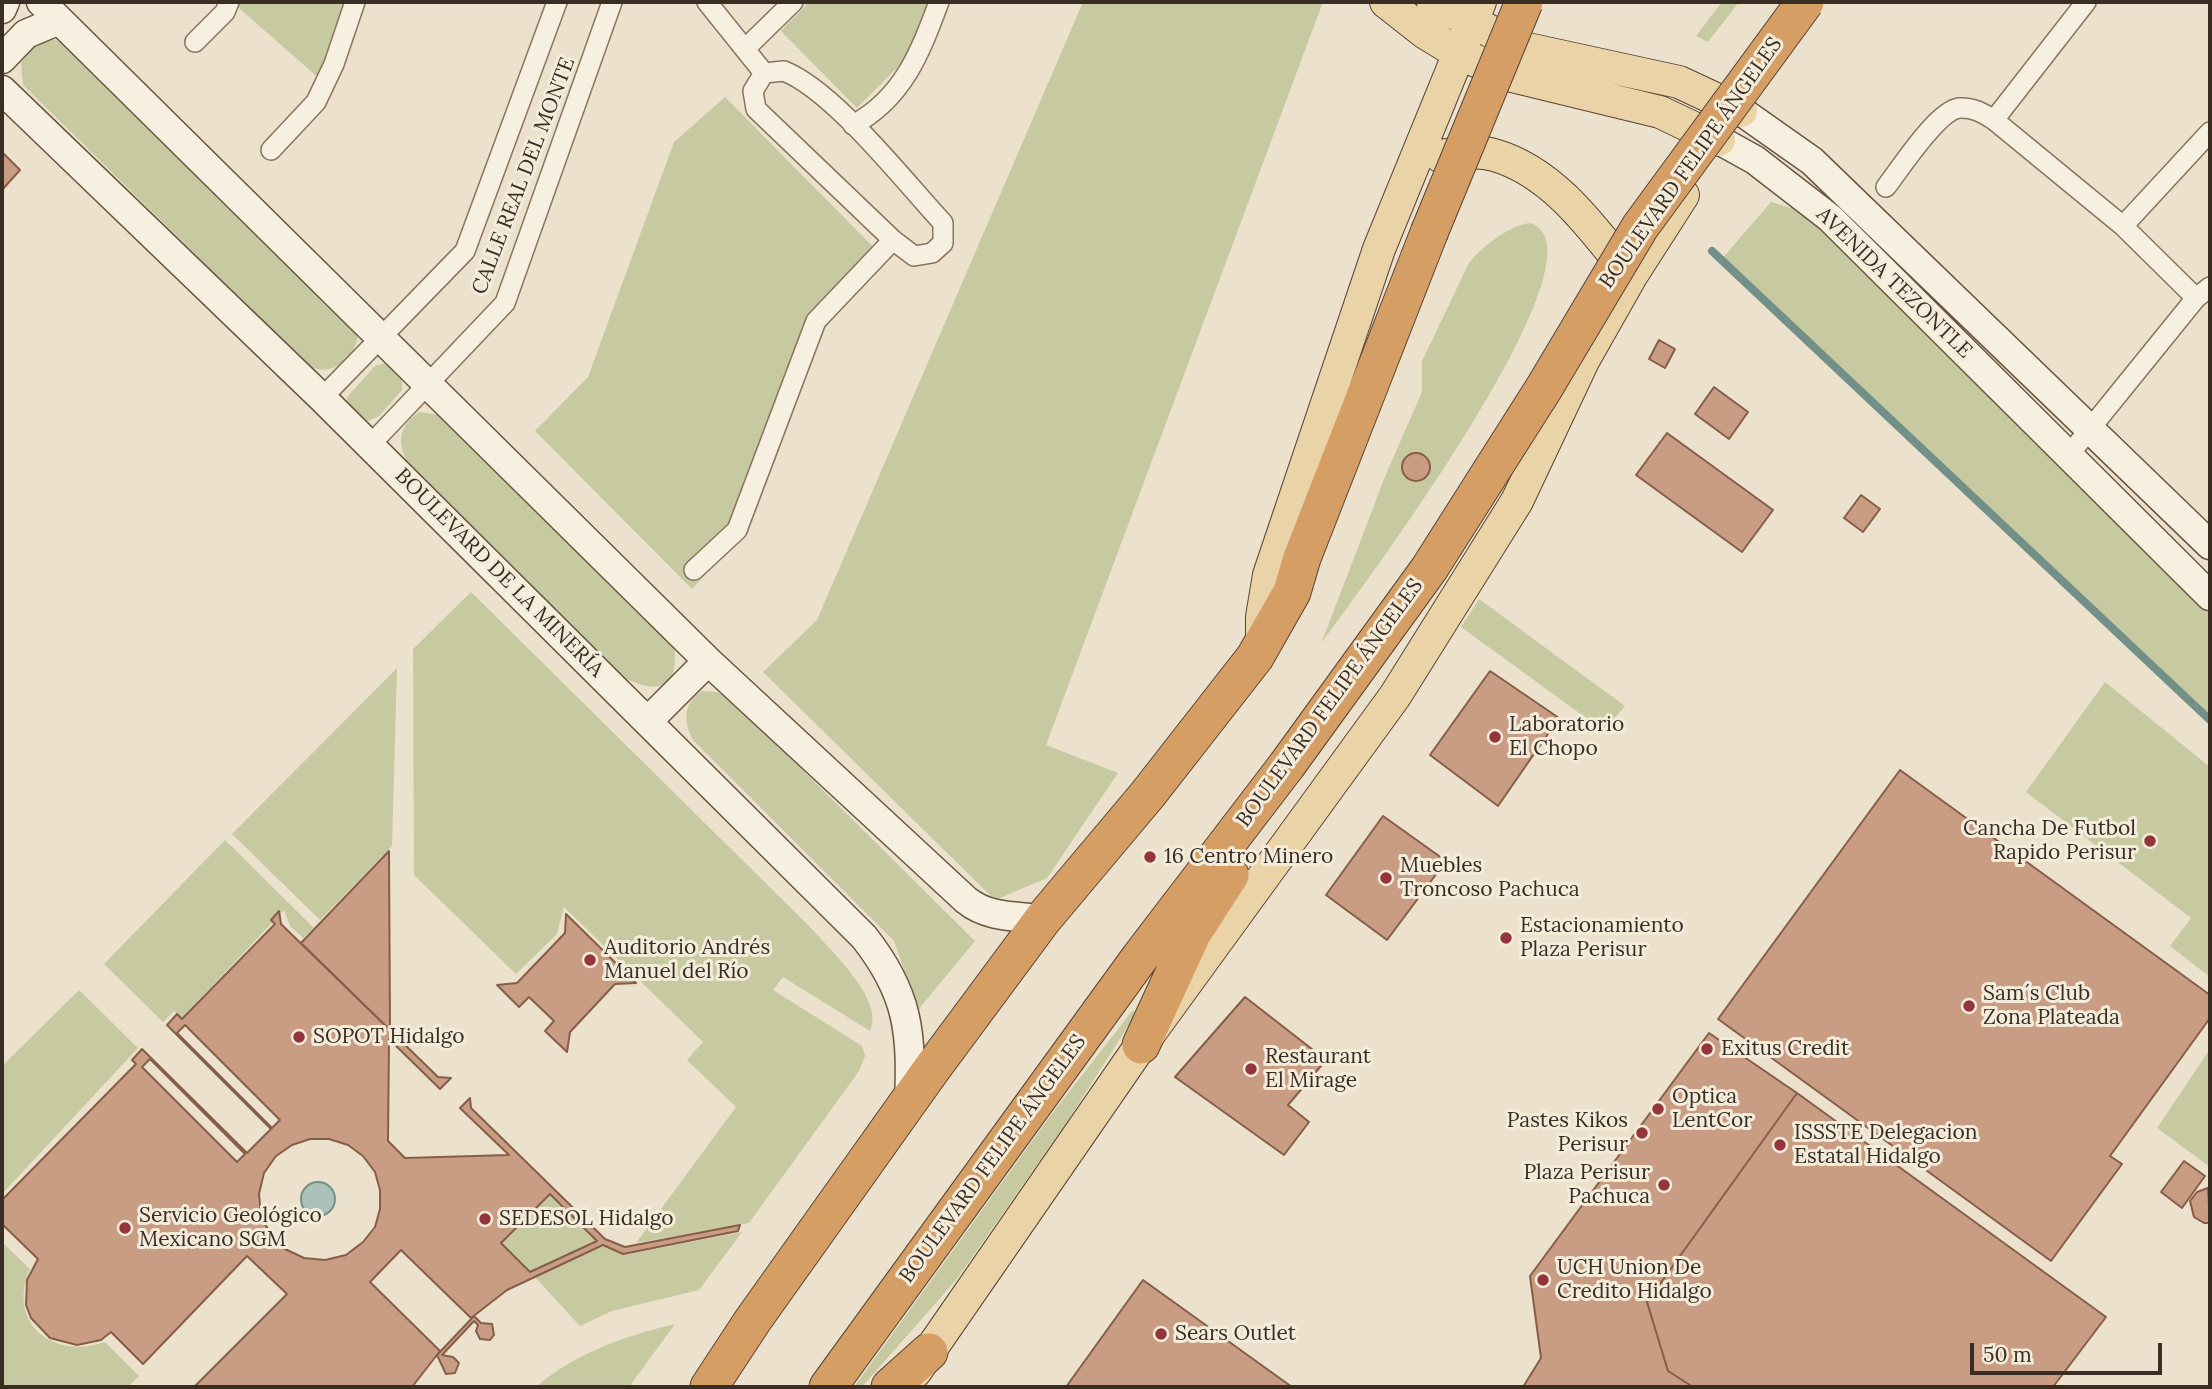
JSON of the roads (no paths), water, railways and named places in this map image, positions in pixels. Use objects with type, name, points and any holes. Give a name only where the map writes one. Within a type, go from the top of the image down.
[{"type":"highway","points":[[709,1387],[753,1320],[1044,919],[1148,794],[1262,647],[1292,592],[1302,558],[1524,2]]},
{"type":"highway","name":"BOULEVARD FELIPE ÁNGELES","points":[[828,1387],[1028,1109],[1287,765],[1429,569],[1544,388],[1640,227],[1805,2]]},
{"type":"highway","points":[[1140,1045],[1192,934],[1251,842],[1287,765]]},
{"type":"highway","points":[[890,1387],[929,1352]]},
{"type":"main road","points":[[1386,2],[1424,32],[1460,54],[1517,62]]},
{"type":"main road","points":[[1433,2],[1476,13],[1517,62]]},
{"type":"main road","name":"BOULEVARD FELIPE ÁNGELES","points":[[904,1387],[1140,1045],[1341,772],[1472,576],[1517,501],[1584,359],[1631,276],[1719,140],[1824,2]]},
{"type":"main road","points":[[1262,647],[1262,617],[1269,575],[1379,249],[1476,13]]},
{"type":"main road","name":"AVENIDA TEZONTLE","points":[[1517,62],[1679,82],[1741,111]]},
{"type":"main road","name":"AVENIDA TEZONTLE","points":[[1517,62],[1660,112],[1719,140]]},
{"type":"main road","points":[[1415,160],[1481,153],[1505,159],[1545,181],[1589,225],[1631,276]]},
{"type":"street","points":[[2,9],[5,2]]},
{"type":"street","points":[[195,42],[225,12],[229,2]]},
{"type":"street","points":[[271,150],[316,102],[334,64],[355,2]]},
{"type":"street","name":"CALLE REAL DEL MONTE","points":[[322,398],[466,251],[557,2]]},
{"type":"street","name":"CALLE REAL DEL MONTE","points":[[370,444],[505,303],[612,2]]},
{"type":"street","points":[[707,2],[764,73]]},
{"type":"street","points":[[746,48],[793,2]]},
{"type":"street","points":[[853,125],[876,112],[916,62],[939,2]]},
{"type":"street","points":[[1994,120],[2086,2]]},
{"type":"street","points":[[2,59],[49,11],[708,661],[978,909],[997,915],[1044,919]]},
{"type":"street","points":[[784,71],[803,78],[853,125],[943,223],[943,243],[932,253],[914,256],[893,240],[756,109],[753,91],[764,73],[784,71]]},
{"type":"street","name":"BOULEVARD DE LA MINERÍA","points":[[2,90],[370,444],[864,937],[885,964],[897,986],[908,1030],[909,1104]]},
{"type":"street","points":[[1886,187],[1937,122],[1957,108],[1977,110],[1994,120],[2203,293],[2068,456]]},
{"type":"street","name":"AVENIDA TEZONTLE","points":[[1741,111],[1812,161],[2210,545]]},
{"type":"street","points":[[2123,226],[2210,132]]},
{"type":"street","name":"AVENIDA TEZONTLE","points":[[1719,140],[1755,160],[1830,218],[2210,596]]},
{"type":"street","points":[[694,570],[737,530],[816,321],[893,240]]},
{"type":"street","points":[[648,721],[708,661]]},
{"type":"water","points":[[318,1182],[330,1187],[335,1199],[330,1211],[318,1216],[306,1211],[301,1199],[306,1187]]},
{"type":"waterway","points":[[1712,251],[2210,720]]},
{"type":"place","name":"Laboratorio El Chopo","points":[[1495,737]]},
{"type":"place","name":"Cancha De Futbol Rapido Perisur","points":[[2150,841]]},
{"type":"place","name":"16 Centro Minero","points":[[1150,857]]},
{"type":"place","name":"Muebles Troncoso Pachuca","points":[[1386,878]]},
{"type":"place","name":"Estacionamiento Plaza Perisur","points":[[1506,938]]},
{"type":"place","name":"Auditorio Andrés Manuel del Río","points":[[590,960]]},
{"type":"place","name":"Sam´s Club Zona Plateada","points":[[1969,1006]]},
{"type":"place","name":"SOPOT Hidalgo","points":[[299,1037]]},
{"type":"place","name":"Exitus Credit","points":[[1707,1049]]},
{"type":"place","name":"Restaurant El Mirage","points":[[1251,1069]]},
{"type":"place","name":"Optica LentCor","points":[[1658,1109]]},
{"type":"place","name":"Pastes Kikos Perisur","points":[[1642,1133]]},
{"type":"place","name":"ISSSTE Delegacion Estatal Hidalgo","points":[[1780,1145]]},
{"type":"place","name":"Plaza Perisur Pachuca","points":[[1664,1185]]},
{"type":"place","name":"SEDESOL Hidalgo","points":[[485,1219]]},
{"type":"place","name":"Servicio Geológico Mexicano SGM","points":[[125,1228]]},
{"type":"place","name":"UCH Union De Credito Hidalgo","points":[[1543,1280]]},
{"type":"place","name":"Sears Outlet","points":[[1161,1334]]}]
